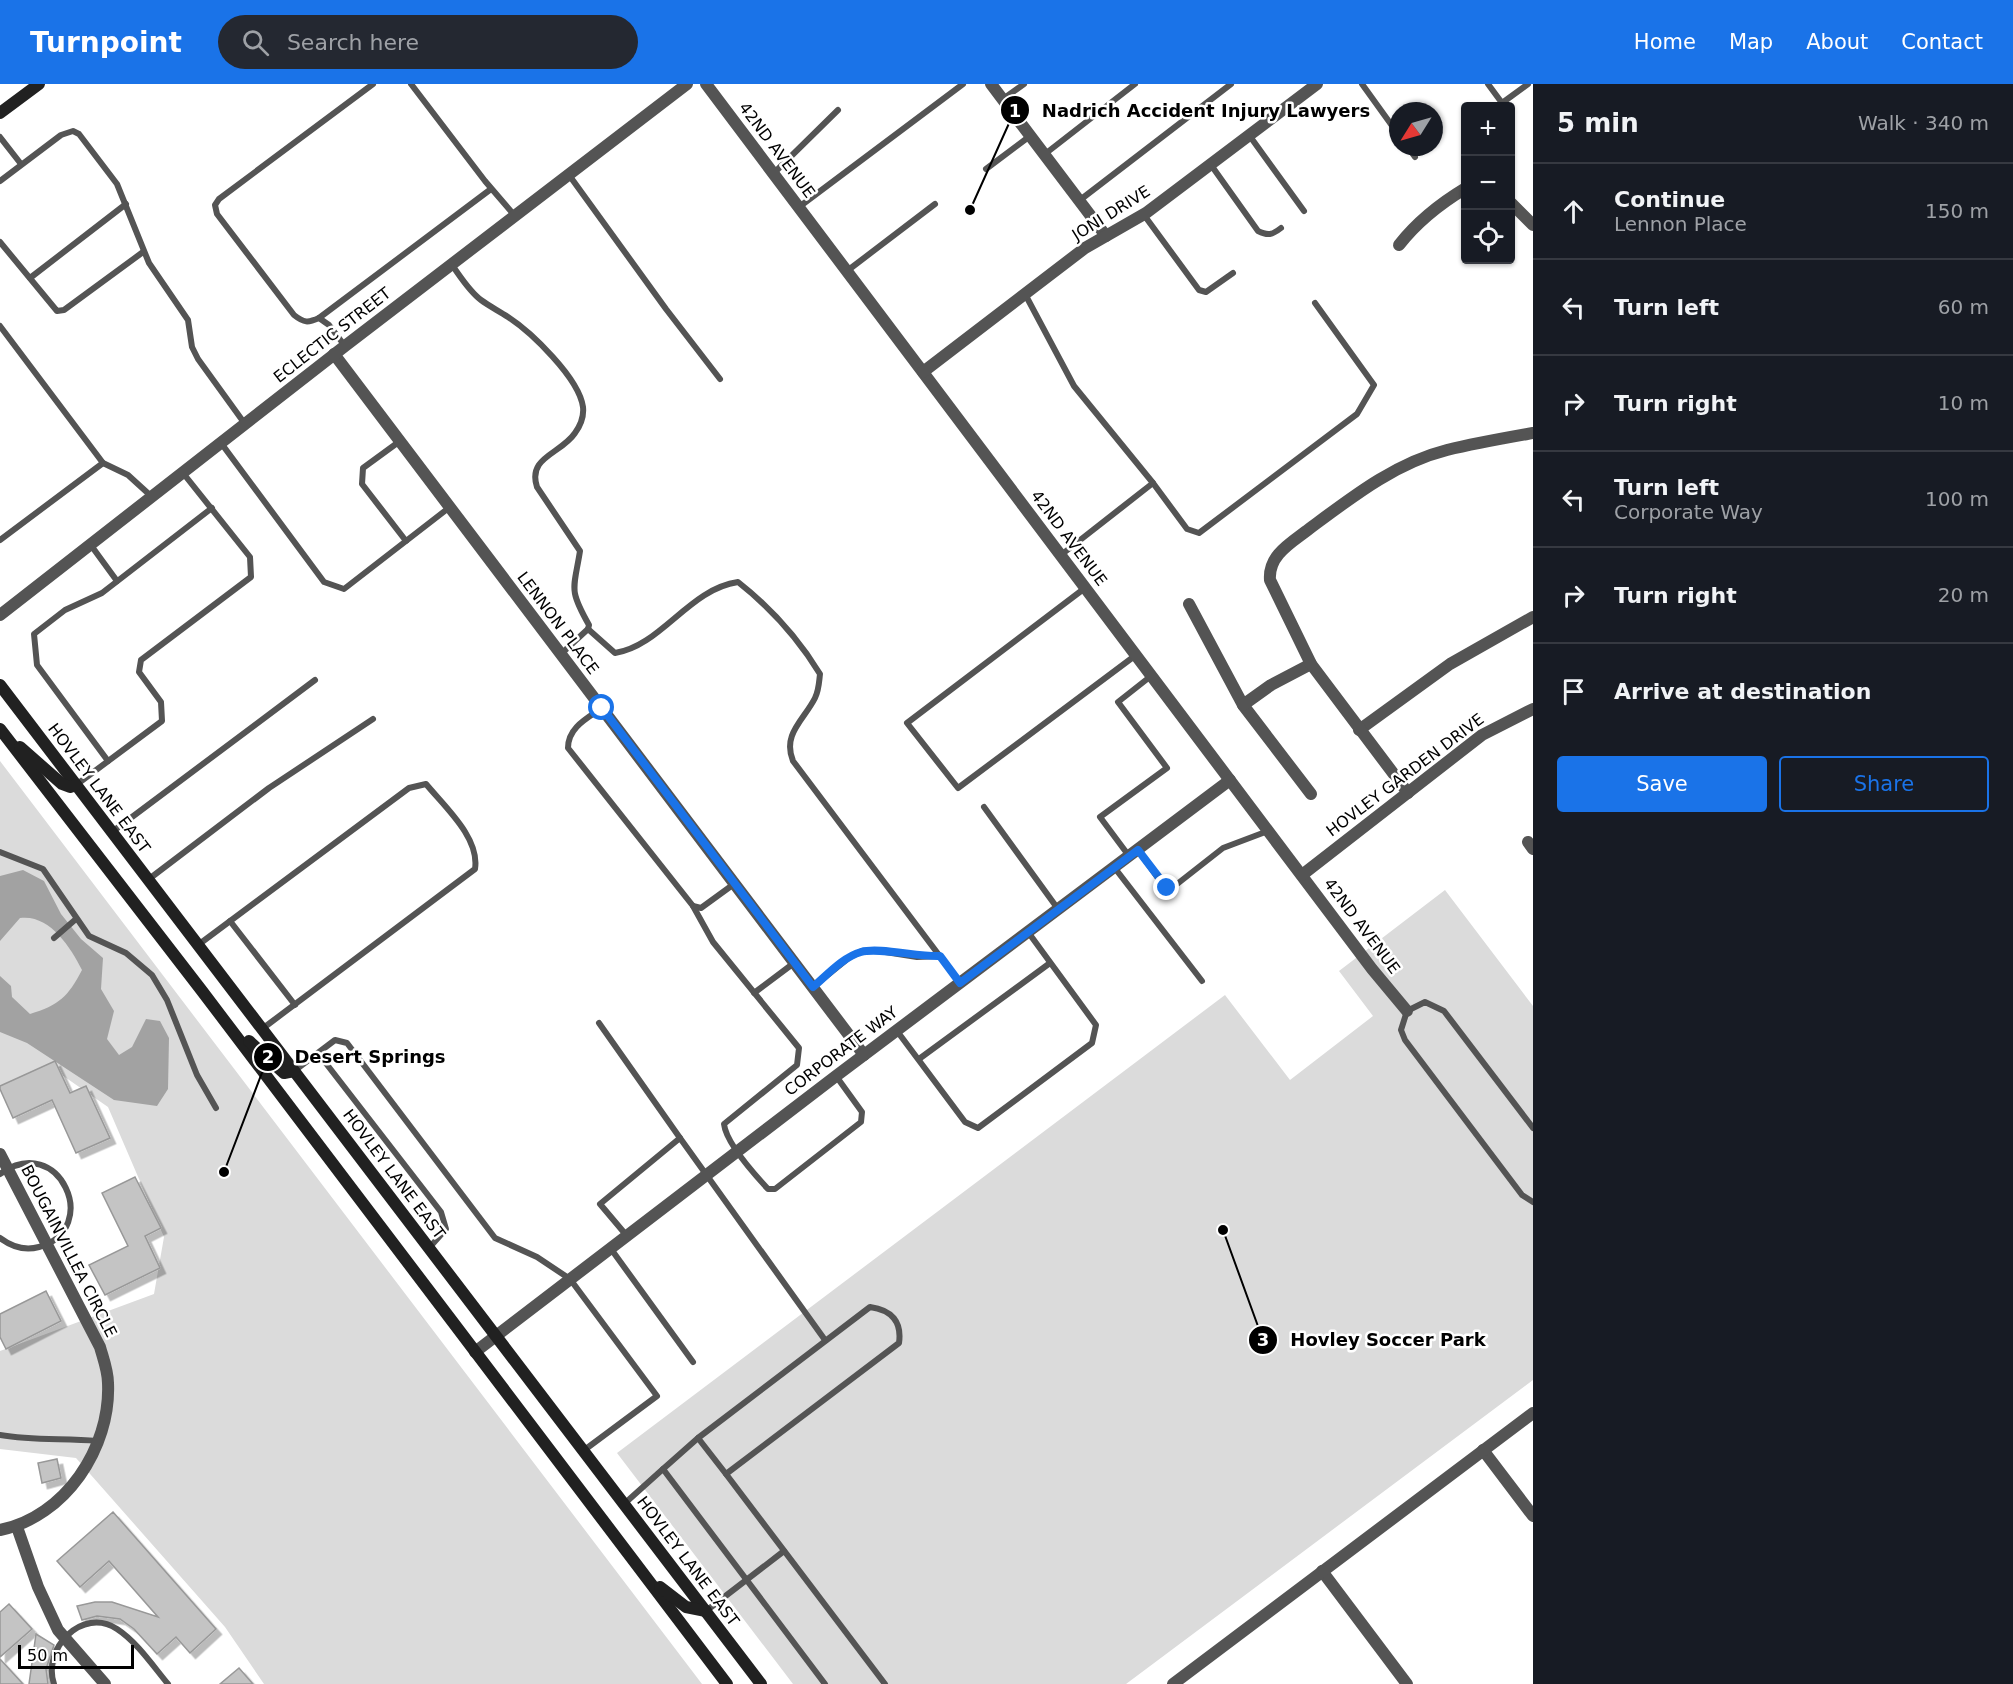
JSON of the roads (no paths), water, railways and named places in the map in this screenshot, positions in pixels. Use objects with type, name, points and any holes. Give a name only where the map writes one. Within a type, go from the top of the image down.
[{"type":"street","points":[[0,113],[39,84]]},
{"type":"street","name":"ECLECTIC STREET","points":[[0,615],[334,354],[687,84]]},
{"type":"street","name":"42ND AVENUE","points":[[706,84],[1230,780],[1407,1011]]},
{"type":"street","points":[[990,84],[1106,236]]},
{"type":"street","name":"JONI DRIVE","points":[[923,372],[1085,248],[1144,215],[1317,84]]},
{"type":"street","points":[[1400,245],[1418,224],[1448,198],[1461,191]]},
{"type":"street","points":[[1515,207],[1533,225]]},
{"type":"street","name":"LENNON PLACE","points":[[334,354],[864,1055]]},
{"type":"street","points":[[1408,793],[1311,664],[1270,580],[1269,567],[1276,556],[1360,491],[1414,461],[1446,450],[1533,433],[1533,439]]},
{"type":"street","points":[[1189,604],[1243,705],[1311,794]]},
{"type":"street","points":[[1359,730],[1450,664],[1533,617]]},
{"type":"street","points":[[1243,705],[1271,685],[1311,664]]},
{"type":"street","name":"HOVLEY LANE EAST","points":[[0,685],[761,1684]]},
{"type":"street","name":"HOVLEY GARDEN DRIVE","points":[[1302,875],[1482,735],[1533,709]]},
{"type":"street","points":[[0,730],[55,779],[70,787],[76,785]]},
{"type":"street","points":[[0,730],[209,999],[727,1684]]},
{"type":"street","name":"CORPORATE WAY","points":[[475,1352],[896,1030],[1230,780]]},
{"type":"street","points":[[209,999],[277,1068],[284,1073],[294,1071]]},
{"type":"street","name":"BOUGAINVILLEA CIRCLE","points":[[0,1154],[4,1171],[100,1347],[108,1382],[105,1420],[87,1468],[62,1497],[17,1527],[0,1530]]},
{"type":"street","points":[[1173,1684],[1533,1413]]},
{"type":"street","points":[[1483,1450],[1533,1516]]},
{"type":"street","points":[[17,1527],[38,1587],[58,1630],[105,1684]]},
{"type":"street","points":[[617,1539],[668,1594],[686,1607],[706,1611]]},
{"type":"street","points":[[1322,1571],[1407,1684]]},
{"type":"lane","points":[[373,84],[219,199],[216,205],[217,214],[294,315],[310,323],[320,318],[491,189]]},
{"type":"lane","points":[[411,84],[491,189],[515,216]]},
{"type":"lane","points":[[799,207],[963,84]]},
{"type":"lane","points":[[1002,100],[1024,84]]},
{"type":"lane","points":[[1044,155],[1135,84]]},
{"type":"lane","points":[[1080,200],[1231,84]]},
{"type":"lane","points":[[1362,84],[1389,122]]},
{"type":"lane","points":[[1488,84],[1502,103],[1525,85]]},
{"type":"lane","points":[[774,173],[808,137],[838,110]]},
{"type":"lane","points":[[0,181],[61,135],[73,131],[79,134],[106,167],[126,204],[143,252],[188,320],[192,347],[198,359],[245,424]]},
{"type":"lane","points":[[1249,135],[1304,211]]},
{"type":"lane","points":[[986,169],[1030,136]]},
{"type":"lane","points":[[0,137],[21,164]]},
{"type":"lane","points":[[1210,165],[1257,231],[1265,235],[1273,234],[1281,228]]},
{"type":"lane","points":[[569,175],[720,379]]},
{"type":"lane","points":[[30,278],[126,204]]},
{"type":"lane","points":[[847,271],[935,204]]},
{"type":"lane","points":[[1144,215],[1199,290],[1206,292],[1233,273]]},
{"type":"lane","points":[[0,242],[57,311],[64,310],[143,252]]},
{"type":"lane","points":[[451,264],[480,299],[509,317],[545,348],[576,389],[583,407],[581,422],[574,435],[536,467],[533,476],[537,487],[580,550],[573,577],[573,594],[589,625],[588,630],[561,654]]},
{"type":"lane","points":[[1025,294],[1074,386],[1153,483],[1187,529],[1199,533],[1357,414],[1374,385],[1315,303]]},
{"type":"lane","points":[[320,318],[329,325],[345,346]]},
{"type":"lane","points":[[0,327],[103,463],[128,475],[152,496]]},
{"type":"lane","points":[[400,441],[363,468],[362,484],[406,541]]},
{"type":"lane","points":[[221,442],[324,582],[344,589],[450,507]]},
{"type":"lane","points":[[0,540],[103,463]]},
{"type":"lane","points":[[76,785],[162,721],[161,702],[139,672],[141,660],[251,577],[250,556],[182,473]]},
{"type":"lane","points":[[1061,555],[1153,483]]},
{"type":"lane","points":[[108,761],[37,665],[34,634],[65,610],[102,593],[212,508]]},
{"type":"lane","points":[[90,544],[117,581]]},
{"type":"lane","points":[[588,630],[615,653],[629,651],[694,602],[723,584],[738,582],[764,602],[801,646],[819,674],[815,699],[790,736],[789,752],[793,761],[960,983]]},
{"type":"lane","points":[[1086,588],[907,723],[958,788],[1136,655]]},
{"type":"lane","points":[[1152,676],[1118,702],[1167,768],[1100,817],[1163,885],[1172,888],[1223,848],[1269,831]]},
{"type":"lane","points":[[112,832],[315,680]]},
{"type":"lane","points":[[602,708],[578,725],[568,737],[568,748],[693,906],[713,942],[799,1048],[800,1056],[797,1065],[724,1124],[724,1132],[768,1189],[775,1189],[861,1122],[862,1112],[836,1076]]},
{"type":"lane","points":[[148,880],[269,788],[373,719]]},
{"type":"lane","points":[[198,945],[409,788],[426,784],[458,822],[477,856],[475,869],[262,1029]]},
{"type":"lane","points":[[984,807],[1058,909]]},
{"type":"lane","points":[[0,852],[43,869],[56,884],[76,919],[89,936],[126,953],[152,975],[167,1000],[197,1075],[216,1108]]},
{"type":"lane","points":[[1114,867],[1202,981]]},
{"type":"lane","points":[[693,906],[701,908],[734,884]]},
{"type":"lane","points":[[54,938],[76,919]]},
{"type":"lane","points":[[230,921],[295,1005]]},
{"type":"lane","points":[[896,1030],[965,1122],[978,1128],[1092,1043],[1096,1025],[1028,932]]},
{"type":"lane","points":[[813,987],[850,957],[862,951],[940,956]]},
{"type":"lane","points":[[754,993],[794,963]]},
{"type":"lane","points":[[919,1059],[1050,963]]},
{"type":"lane","points":[[1533,1128],[1444,1011],[1425,1002],[1407,1011],[1401,1030],[1405,1041],[1522,1195],[1533,1202]]},
{"type":"lane","points":[[599,1023],[704,1176],[825,1340]]},
{"type":"lane","points":[[294,1071],[335,1040],[347,1043],[495,1238],[537,1257],[570,1279],[657,1396],[583,1451]]},
{"type":"lane","points":[[318,1053],[441,1212],[446,1229],[429,1248]]},
{"type":"lane","points":[[627,1236],[600,1204],[680,1138]]},
{"type":"lane","points":[[0,1238],[20,1248],[46,1245],[64,1231],[71,1209],[67,1187],[52,1170],[30,1163],[4,1171]]},
{"type":"lane","points":[[610,1248],[693,1362]]},
{"type":"lane","points":[[624,1504],[698,1438],[870,1306],[882,1308],[894,1317],[901,1330],[899,1343],[726,1474]]},
{"type":"lane","points":[[0,1435],[23,1439],[63,1438],[97,1441]]},
{"type":"lane","points":[[698,1438],[885,1684]]},
{"type":"lane","points":[[663,1469],[825,1684]]},
{"type":"lane","points":[[706,1611],[784,1551]]},
{"type":"lane","points":[[54,1684],[51,1674],[55,1652],[64,1637],[78,1627],[94,1622],[116,1628],[138,1649],[168,1684]]},
{"type":"place","name":"Nadrich Accident Injury Lawyers","points":[[970,210]]},
{"type":"place","name":"Desert Springs","points":[[224,1172]]},
{"type":"place","name":"Hovley Soccer Park","points":[[1223,1230]]}]
